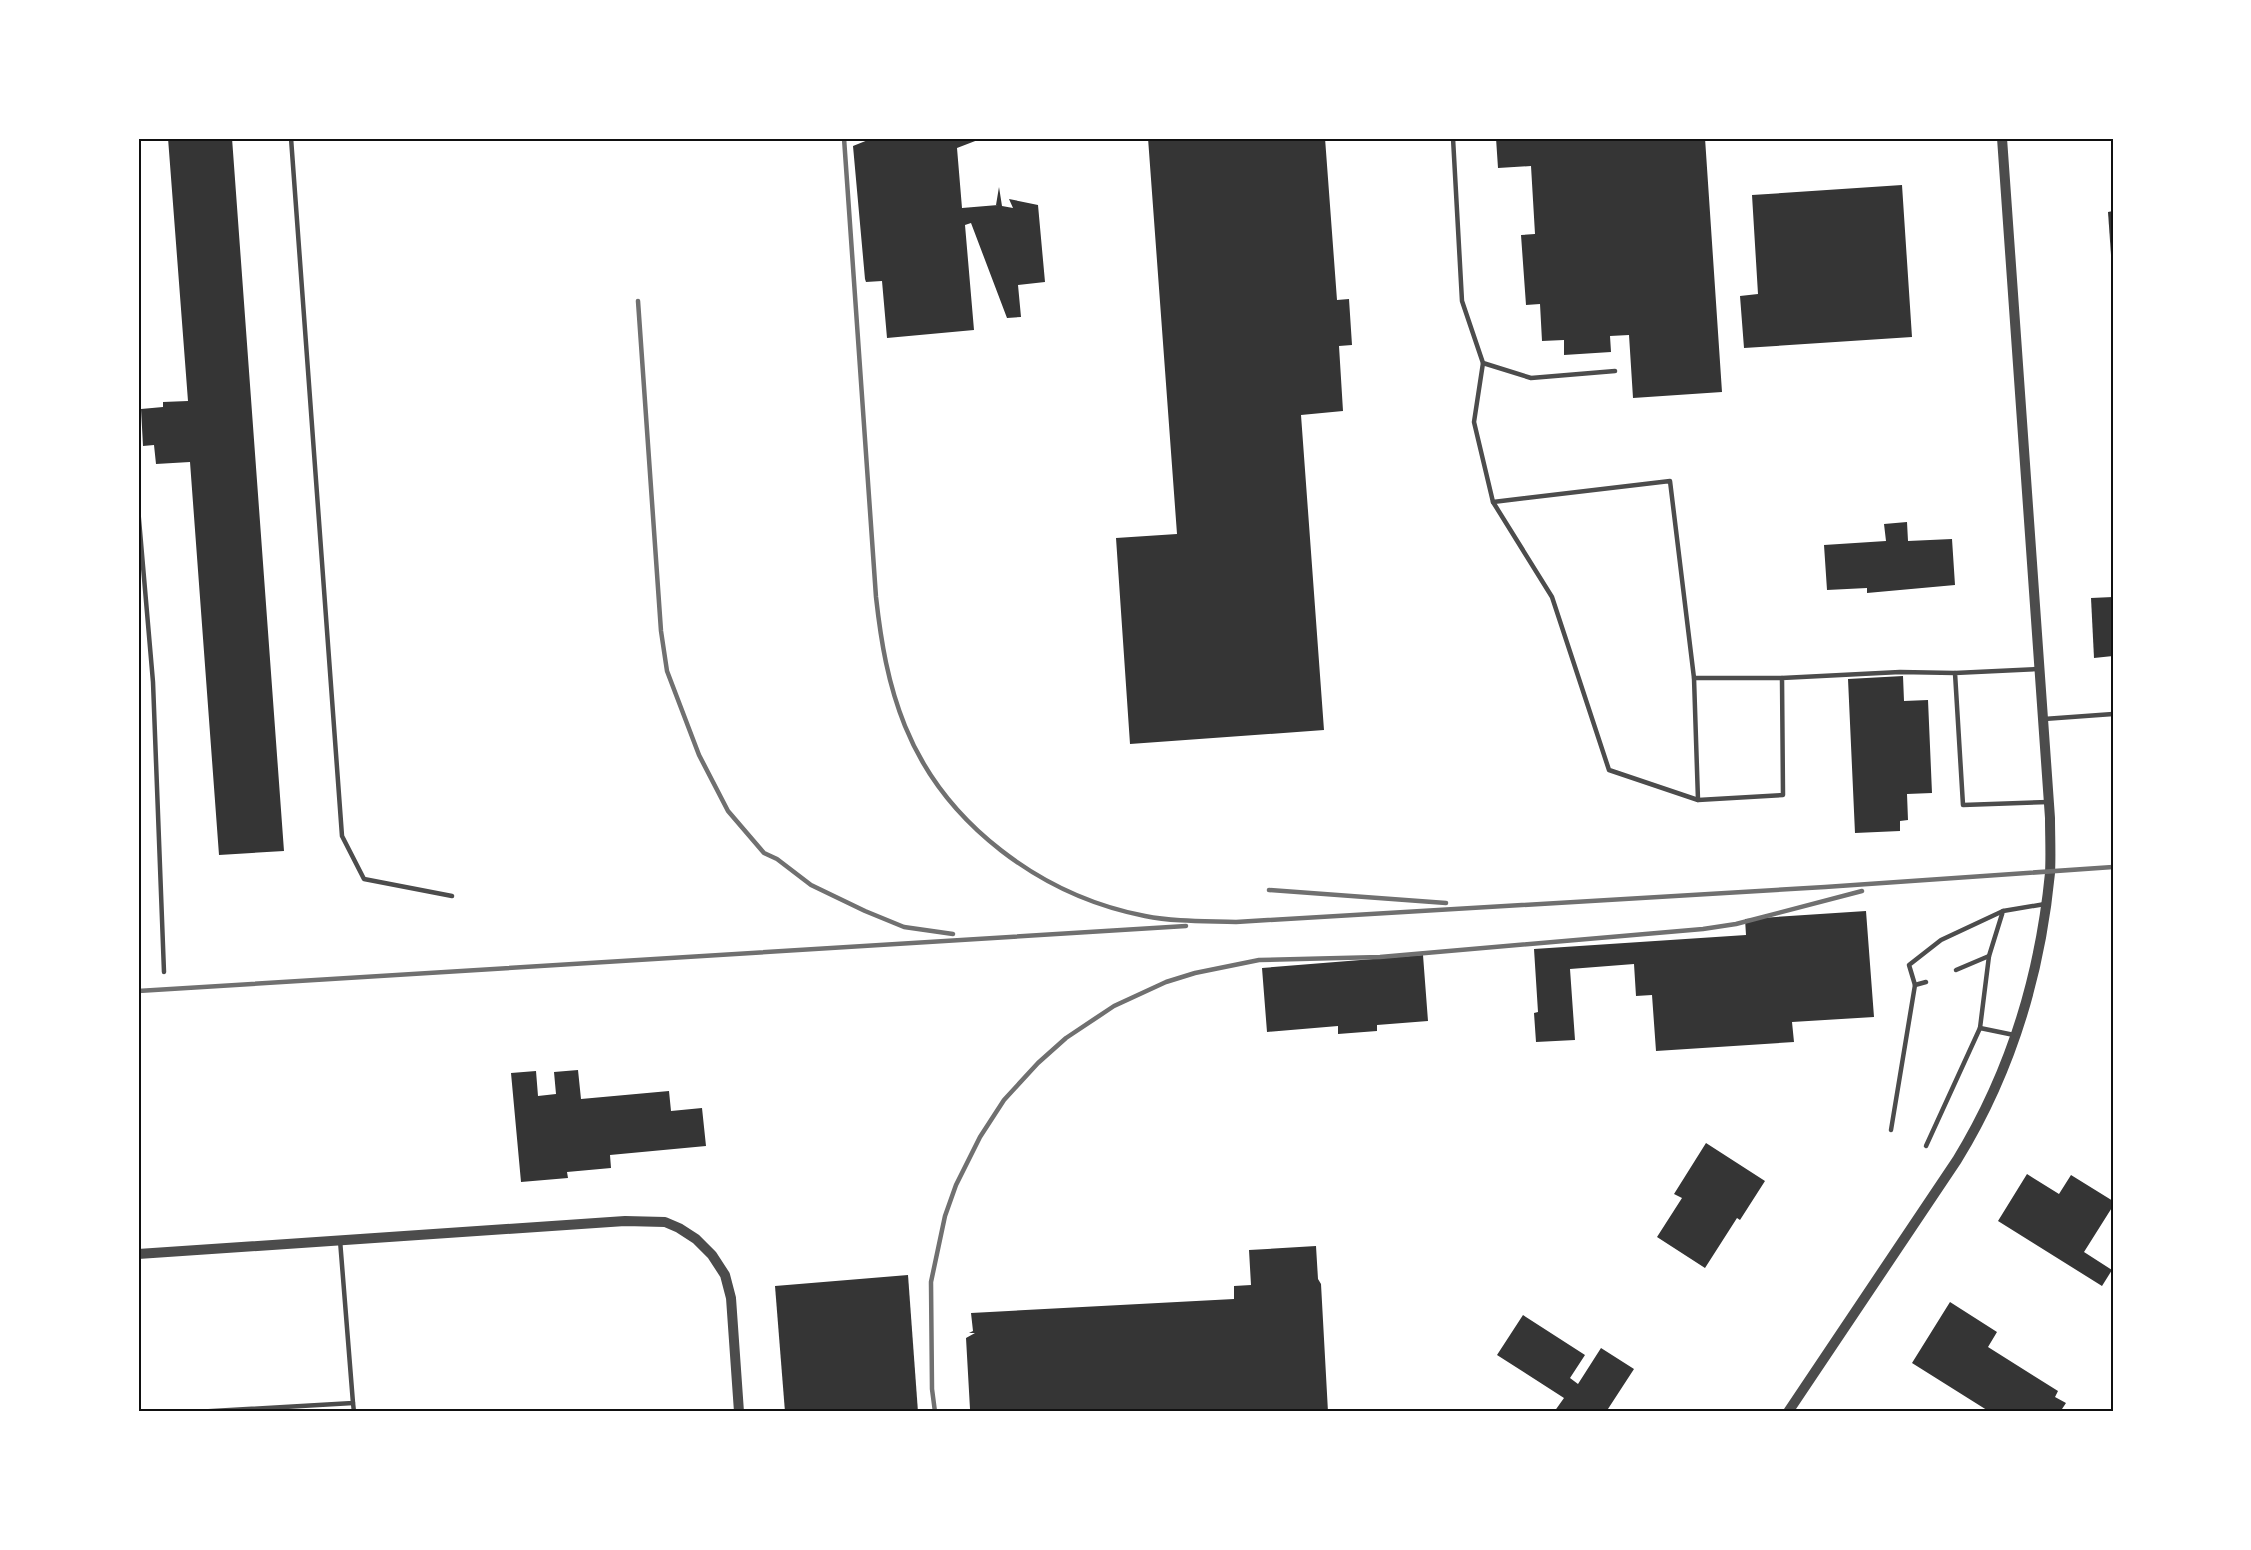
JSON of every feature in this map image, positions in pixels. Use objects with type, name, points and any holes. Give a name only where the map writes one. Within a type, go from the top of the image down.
[{"type":"street","points":[[1788,1412],[1981,1122],[2016,1035],[2032,981],[2045,904],[2050,871],[2049,802],[2002,138]]},
{"type":"street","points":[[138,1254],[625,1221],[665,1222],[696,1239],[712,1255],[725,1275],[731,1298],[739,1412]]},
{"type":"lane","points":[[291,138],[342,836],[364,879],[452,896]]},
{"type":"lane","points":[[1453,138],[1462,301],[1483,363],[1474,422],[1493,502],[1552,597],[1609,770],[1698,800],[1783,795],[1782,678]]},
{"type":"lane","points":[[1483,363],[1531,378],[1616,370]]},
{"type":"lane","points":[[1493,502],[1670,481],[1694,678],[1698,800]]},
{"type":"lane","points":[[138,508],[153,682],[164,972]]},
{"type":"lane","points":[[1694,678],[1782,678],[1900,672],[1955,673],[2040,669]]},
{"type":"lane","points":[[1955,673],[1962,805],[2049,802]]},
{"type":"lane","points":[[2043,719],[2113,714]]},
{"type":"lane","points":[[1891,1130],[1916,985],[1909,965],[1941,940],[2003,910],[2045,904]]},
{"type":"lane","points":[[1926,1146],[1980,1028],[1989,956],[2003,910]]},
{"type":"lane","points":[[1956,970],[1989,956]]},
{"type":"lane","points":[[1916,985],[1926,982]]},
{"type":"lane","points":[[1980,1028],[2016,1035]]},
{"type":"lane","points":[[340,1240],[354,1412]]},
{"type":"lane","points":[[195,1412],[353,1402]]},
{"type":"building","points":[[168,138],[232,138],[284,851],[219,855],[190,462],[156,464],[154,445],[143,446],[141,409],[163,407],[163,402],[188,401]]},
{"type":"building","points":[[873,138],[983,138],[957,148],[962,208],[998,205],[996,205],[999,187],[1002,206],[1013,208],[1009,199],[1038,205],[1045,282],[1018,285],[1021,317],[1007,318],[971,223],[965,225],[974,330],[887,338],[882,281],[866,282],[865,279],[853,146]]},
{"type":"building","points":[[1148,138],[1325,138],[1337,300],[1349,299],[1352,345],[1339,346],[1343,411],[1301,415],[1324,730],[1130,744],[1116,538],[1177,534]]},
{"type":"building","points":[[1496,138],[1705,138],[1722,392],[1633,398],[1629,335],[1610,336],[1611,352],[1564,355],[1564,340],[1542,341],[1540,304],[1526,305],[1521,235],[1535,234],[1531,166],[1498,168]]},
{"type":"building","points":[[1902,185],[1912,337],[1744,348],[1740,296],[1758,294],[1752,195]]},
{"type":"building","points":[[2113,211],[2113,255],[2111,255],[2108,212]]},
{"type":"building","points":[[1907,522],[1908,541],[1952,539],[1955,585],[1867,593],[1867,588],[1827,590],[1824,545],[1886,541],[1884,524]]},
{"type":"building","points":[[2113,597],[2113,656],[2094,658],[2091,598]]},
{"type":"building","points":[[1903,676],[1904,701],[1928,700],[1932,793],[1907,794],[1908,820],[1900,821],[1900,831],[1855,833],[1848,679]]},
{"type":"building","points":[[1866,911],[1874,1017],[1792,1022],[1794,1042],[1656,1051],[1652,995],[1636,996],[1634,964],[1570,969],[1575,1040],[1536,1042],[1534,1013],[1538,1012],[1534,949],[1746,935],[1745,919]]},
{"type":"building","points":[[1423,955],[1428,1021],[1377,1025],[1377,1031],[1338,1034],[1338,1026],[1267,1032],[1262,968]]},
{"type":"building","points":[[578,1070],[581,1099],[669,1091],[671,1111],[702,1108],[706,1146],[610,1155],[611,1168],[567,1172],[568,1178],[521,1182],[511,1073],[536,1071],[538,1096],[556,1094],[554,1072]]},
{"type":"building","points":[[1706,1143],[1765,1181],[1740,1220],[1737,1218],[1705,1268],[1657,1237],[1682,1198],[1674,1194]]},
{"type":"building","points":[[2027,1174],[2059,1194],[2071,1175],[2113,1201],[2113,1206],[2084,1252],[2112,1270],[2102,1286],[1998,1221]]},
{"type":"building","points":[[1316,1246],[1318,1279],[1321,1284],[1328,1412],[971,1412],[966,1338],[975,1333],[969,1333],[973,1331],[971,1313],[1234,1299],[1234,1286],[1251,1285],[1249,1250]]},
{"type":"building","points":[[908,1275],[918,1412],[785,1412],[775,1286]]},
{"type":"building","points":[[1950,1302],[1997,1332],[1988,1347],[2058,1391],[2055,1397],[2066,1403],[2060,1412],[1990,1412],[1912,1363]]},
{"type":"building","points":[[1523,1315],[1585,1355],[1570,1378],[1578,1384],[1601,1348],[1634,1369],[1606,1412],[1554,1412],[1564,1398],[1497,1355]]},
{"type":"railway","points":[[844,138],[876,597],[890,679],[905,726],[923,762],[945,795],[971,824],[1001,851],[1034,873],[1070,892],[1107,906],[1145,916],[1236,922],[1825,887],[2113,867]]},
{"type":"railway","points":[[638,301],[661,631],[667,671],[699,755],[728,811],[764,853],[777,859],[811,885],[865,911],[904,927],[953,934]]},
{"type":"railway","points":[[1269,890],[1446,903]]},
{"type":"railway","points":[[935,1412],[932,1389],[931,1282],[945,1216],[956,1185],[980,1137],[1004,1100],[1038,1063],[1066,1038],[1114,1006],[1166,982],[1195,973],[1259,960],[1380,957],[1703,929],[1736,924],[1862,891]]},
{"type":"railway","points":[[138,991],[1186,926]]}]
